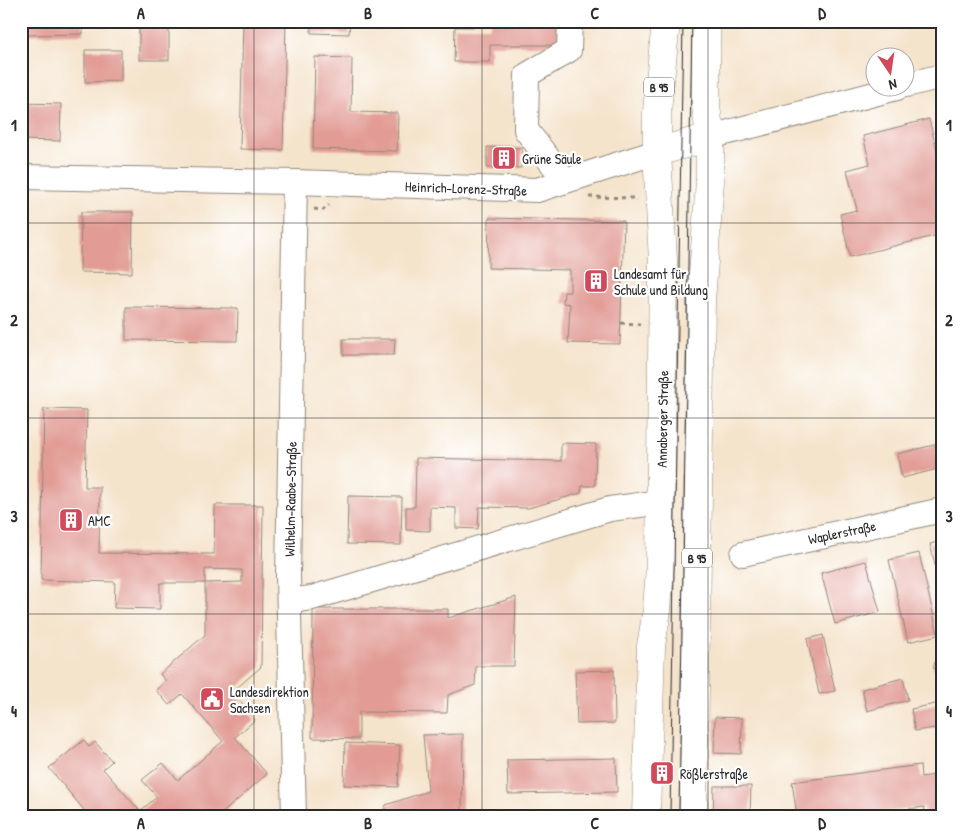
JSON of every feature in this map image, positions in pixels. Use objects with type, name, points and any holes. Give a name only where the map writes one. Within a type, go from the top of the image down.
[{"type":"main road","name":"Annaberger Straße","points":[[646,816],[651,646],[657,610],[660,566],[663,261],[657,152],[657,110],[666,21]]},
{"type":"main road","name":"B 95","points":[[693,816],[701,301],[710,181],[710,137],[706,106],[706,21]]},
{"type":"main road","name":"Heinrich-Lorenz-Straße","points":[[657,152],[710,137]]},
{"type":"street","points":[[565,180],[526,130],[527,75],[569,50],[570,21]]},
{"type":"street","points":[[916,82],[942,76]]},
{"type":"street","name":"Heinrich-Lorenz-Straße","points":[[710,137],[866,96]]},
{"type":"street","name":"Heinrich-Lorenz-Straße","points":[[21,177],[295,182],[537,190],[657,152]]},
{"type":"street","name":"Wilhelm-Raabe-Straße","points":[[294,816],[289,601],[295,182]]},
{"type":"street","points":[[289,601],[312,598],[610,509],[661,502]]},
{"type":"street","name":"Waplerstraße","points":[[743,554],[942,510]]},
{"type":"path","points":[[585,197],[634,198],[640,205]]},
{"type":"path","points":[[621,323],[648,324]]},
{"type":"building","points":[[21,21],[83,21],[83,34],[21,35]]},
{"type":"building","points":[[139,21],[169,21],[169,60],[139,60]]},
{"type":"building","points":[[243,21],[286,21],[283,150],[240,149]]},
{"type":"building","points":[[311,21],[350,21],[349,34],[311,33]]},
{"type":"building","points":[[490,21],[564,21],[563,45],[490,45],[490,62],[454,62],[455,27],[490,27]]},
{"type":"building","points":[[856,21],[880,21],[880,27],[856,27]]},
{"type":"building","points":[[85,50],[121,50],[121,81],[85,82]]},
{"type":"building","points":[[315,57],[352,58],[351,112],[398,113],[397,151],[313,149]]},
{"type":"building","points":[[21,103],[61,104],[60,141],[21,140]]},
{"type":"building","points":[[929,119],[942,171],[942,234],[850,257],[840,214],[857,210],[847,170],[870,164],[863,136]]},
{"type":"building","name":"Grüne Säule","points":[[487,147],[522,148],[521,168],[487,168]]},
{"type":"building","points":[[81,212],[133,212],[132,273],[80,272]]},
{"type":"building","name":"Landesamt für Schule und Bildung","points":[[489,218],[624,221],[620,344],[568,343],[570,304],[563,303],[564,292],[570,292],[570,270],[488,268]]},
{"type":"building","points":[[126,307],[238,308],[237,341],[126,340]]},
{"type":"building","points":[[343,339],[395,339],[394,355],[343,355]]},
{"type":"building","points":[[44,409],[87,410],[85,487],[100,487],[99,553],[214,554],[215,505],[263,505],[261,667],[232,692],[255,720],[235,737],[267,774],[219,816],[89,816],[49,768],[84,740],[89,747],[95,742],[112,761],[103,769],[140,811],[157,797],[142,780],[163,763],[178,780],[223,741],[182,694],[169,705],[156,690],[166,681],[160,674],[205,635],[205,583],[160,583],[160,609],[114,608],[115,582],[41,580]],"holes":[[[205,569],[242,570],[242,582],[205,583]]]},
{"type":"building","points":[[561,443],[596,444],[595,486],[582,486],[581,493],[529,508],[479,507],[478,529],[456,528],[456,508],[430,507],[430,531],[406,530],[406,507],[415,507],[416,458],[561,461]]},
{"type":"building","points":[[942,443],[942,468],[902,478],[897,454]]},
{"type":"building","points":[[348,496],[402,497],[401,545],[347,544]]},
{"type":"building","points":[[942,541],[942,577],[938,578],[930,544]]},
{"type":"building","points":[[919,553],[938,635],[908,642],[889,560]]},
{"type":"building","points":[[866,561],[880,612],[835,624],[821,573]]},
{"type":"building","points":[[516,597],[514,666],[476,666],[475,685],[448,695],[447,713],[359,712],[359,739],[312,738],[313,609],[448,609],[448,618]]},
{"type":"building","points":[[823,635],[835,691],[819,694],[807,639]]},
{"type":"building","points":[[942,645],[942,671],[933,668]]},
{"type":"building","points":[[614,670],[615,723],[577,724],[575,671]]},
{"type":"building","points":[[903,678],[908,700],[867,711],[862,689]]},
{"type":"building","points":[[935,704],[942,706],[942,727],[915,731],[911,709]]},
{"type":"building","points":[[715,717],[742,718],[741,754],[714,753]]},
{"type":"building","points":[[463,734],[462,812],[450,816],[383,816],[386,805],[428,791],[423,735]]},
{"type":"building","points":[[345,743],[400,745],[398,787],[344,785]]},
{"type":"building","points":[[616,758],[617,792],[508,794],[507,760]]},
{"type":"building","points":[[920,765],[921,777],[942,774],[942,810],[925,812],[924,807],[856,816],[797,816],[792,782]]},
{"type":"building","points":[[714,786],[751,786],[750,816],[713,816]]},
{"type":"tram line","points":[[670,816],[683,21]]},
{"type":"tram line","points":[[679,816],[692,21]]},
{"type":"place","name":"Grüne Säule","points":[[504,158]]},
{"type":"place","name":"Landesamt für Schule und Bildung","points":[[596,281]]},
{"type":"place","name":"AMC","points":[[71,520]]},
{"type":"place","name":"Landesdirektion Sachsen","points":[[212,699]]},
{"type":"place","name":"Rößlerstraße","points":[[662,773]]}]
